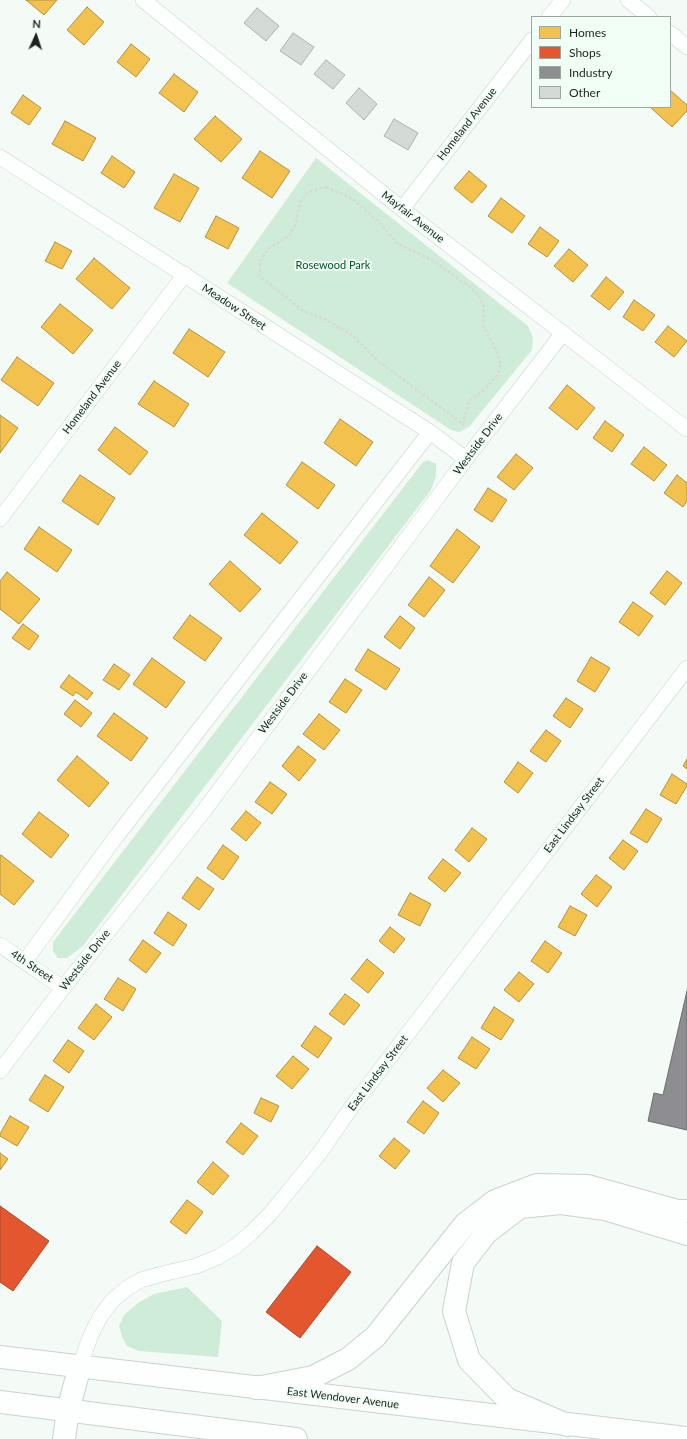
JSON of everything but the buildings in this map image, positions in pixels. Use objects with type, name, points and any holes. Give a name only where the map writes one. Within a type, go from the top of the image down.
[{"type":"main road","points":[[256,1388],[313,1377],[348,1359],[375,1337],[465,1224],[495,1201],[537,1185],[588,1186],[678,1210],[687,1211]]},
{"type":"main road","points":[[567,1425],[507,1399],[468,1360],[454,1311],[463,1263],[486,1233],[520,1207],[561,1203],[605,1209],[687,1234]]},
{"type":"main road","name":"East Wendover Avenue","points":[[0,1357],[684,1438]]},
{"type":"main road","name":"East Lindsay Street","points":[[64,1439],[68,1410],[80,1366]]},
{"type":"main road","points":[[0,1402],[295,1439]]},
{"type":"street","name":"Mayfair Avenue","points":[[143,0],[402,209],[687,429]]},
{"type":"street","points":[[550,16],[562,0]]},
{"type":"street","points":[[628,0],[648,16]]},
{"type":"street","points":[[671,34],[687,47]]},
{"type":"street","name":"Homeland Avenue","points":[[402,209],[531,41]]},
{"type":"street","name":"Meadow Street","points":[[0,157],[184,274],[301,351],[430,432],[466,459]]},
{"type":"street","name":"Homeland Avenue","points":[[0,518],[184,274]]},
{"type":"street","name":"Westside Drive","points":[[0,1070],[203,812],[466,459],[563,333]]},
{"type":"street","points":[[25,961],[120,832],[430,432]]},
{"type":"street","name":"East Lindsay Street","points":[[80,1366],[90,1337],[100,1317],[112,1301],[141,1280],[196,1266],[218,1257],[236,1246],[251,1233],[289,1192],[319,1154],[351,1108],[687,668]]},
{"type":"street","name":"4th Street","points":[[0,945],[63,988]]},
{"type":"path","points":[[326,187],[353,199],[379,222],[398,244],[432,260],[478,294],[484,307],[483,326],[496,350],[501,365],[498,374],[485,389],[469,401],[463,424],[378,361],[352,335],[324,319],[303,311],[260,276],[260,260],[268,249],[289,236],[295,225],[300,202],[308,192],[326,187]]},
{"type":"green space","name":"Rosewood Park","points":[[316,158],[528,326],[533,338],[532,350],[469,427],[459,432],[451,430],[227,283]]},
{"type":"green space","points":[[428,460],[436,464],[436,476],[431,490],[83,946],[67,958],[58,958],[53,951],[53,942],[423,462]]},
{"type":"green space","points":[[187,1287],[222,1321],[218,1357],[139,1351],[127,1346],[122,1337],[119,1326],[124,1315],[138,1303],[154,1294]]}]
